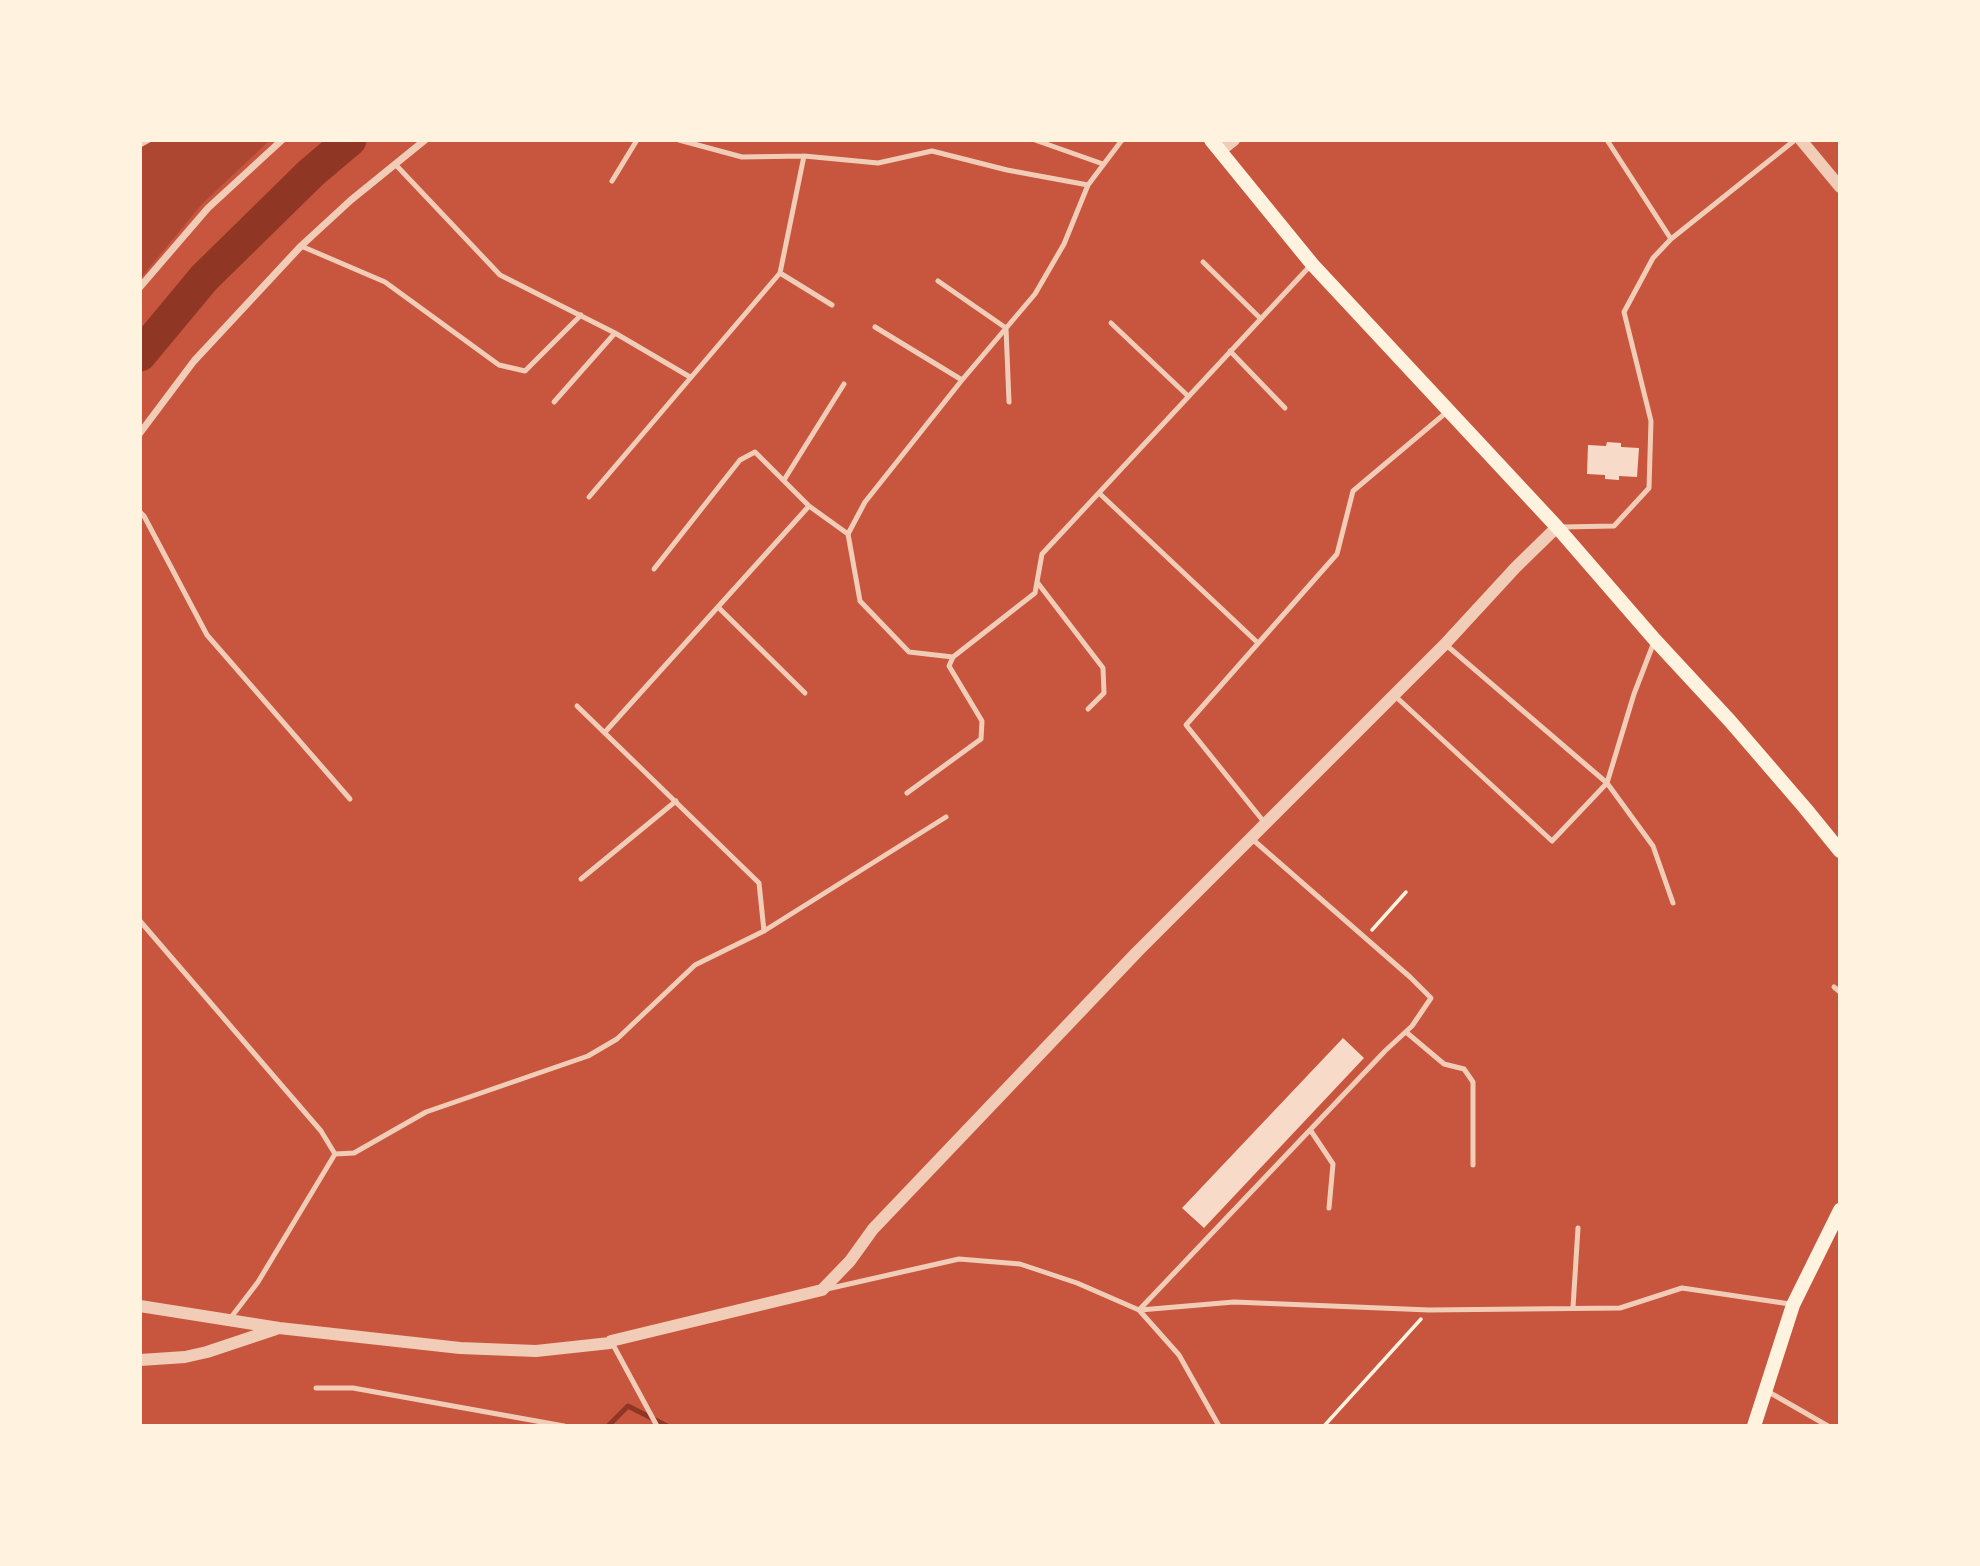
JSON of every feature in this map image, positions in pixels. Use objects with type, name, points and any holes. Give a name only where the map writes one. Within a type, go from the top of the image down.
[{"type":"main road","points":[[1215,145],[1312,264],[1557,527],[1805,807],[1840,851]]},
{"type":"main road","points":[[1754,1426],[1793,1305],[1840,1210]]},
{"type":"street","points":[[140,287],[208,208],[282,140]]},
{"type":"street","points":[[140,433],[194,361],[302,246],[351,200],[425,140]]},
{"type":"street","points":[[1215,145],[1234,140]]},
{"type":"street","points":[[1801,140],[1840,187]]},
{"type":"street","points":[[140,1306],[279,1328],[422,1344],[536,1351],[610,1343],[822,1290],[850,1261],[873,1229],[1137,952],[1445,644],[1557,527]]},
{"type":"street","points":[[140,1360],[185,1357],[207,1352],[279,1328]]},
{"type":"lane","points":[[140,145],[149,140]]},
{"type":"lane","points":[[612,181],[637,140]]},
{"type":"lane","points":[[679,140],[742,157],[804,156],[878,163],[932,151],[1007,170],[1088,185]]},
{"type":"lane","points":[[1035,140],[1103,164]]},
{"type":"lane","points":[[953,657],[909,652],[860,601],[848,534],[865,502],[1035,294],[1064,244],[1088,185],[1122,140]]},
{"type":"lane","points":[[1607,140],[1671,239]]},
{"type":"lane","points":[[1557,527],[1614,526],[1648,488],[1651,421],[1624,312],[1653,258],[1671,239],[1794,140]]},
{"type":"lane","points":[[589,497],[780,273],[804,156]]},
{"type":"lane","points":[[395,164],[500,275],[615,333],[690,377]]},
{"type":"lane","points":[[302,246],[385,282],[499,365],[525,371],[581,315]]},
{"type":"lane","points":[[1203,262],[1260,318]]},
{"type":"lane","points":[[907,793],[981,739],[982,722],[948,666],[953,657],[1035,593],[1042,554],[1312,264]]},
{"type":"lane","points":[[780,273],[832,305]]},
{"type":"lane","points":[[938,281],[1006,328]]},
{"type":"lane","points":[[1111,323],[1188,396]]},
{"type":"lane","points":[[875,327],[962,380]]},
{"type":"lane","points":[[1006,328],[1009,402]]},
{"type":"lane","points":[[554,402],[615,333]]},
{"type":"lane","points":[[1230,351],[1285,408]]},
{"type":"lane","points":[[784,480],[844,384]]},
{"type":"lane","points":[[1266,824],[1186,725],[1337,554],[1353,491],[1448,411]]},
{"type":"lane","points":[[654,569],[740,460],[755,452],[809,506],[848,534]]},
{"type":"lane","points":[[1099,493],[1258,643]]},
{"type":"lane","points":[[606,731],[809,506]]},
{"type":"lane","points":[[140,512],[206,635],[350,799]]},
{"type":"lane","points":[[1037,582],[1103,668],[1104,693],[1088,709]]},
{"type":"lane","points":[[718,607],[805,692]]},
{"type":"lane","points":[[1394,695],[1552,842],[1606,783],[1634,694],[1655,640]]},
{"type":"lane","points":[[1445,644],[1606,783],[1653,846],[1673,903]]},
{"type":"lane","points":[[577,706],[606,731],[760,883],[764,932]]},
{"type":"lane","points":[[581,879],[676,801]]},
{"type":"lane","points":[[335,1154],[354,1153],[426,1112],[588,1056],[617,1040],[695,965],[764,932],[946,817]]},
{"type":"lane","points":[[1139,1310],[1385,1051],[1412,1026],[1431,998],[1251,838]]},
{"type":"lane","points":[[140,921],[321,1131],[335,1154]]},
{"type":"lane","points":[[1834,987],[1840,992]]},
{"type":"lane","points":[[1406,1032],[1444,1064],[1464,1069],[1474,1082],[1473,1165]]},
{"type":"lane","points":[[1311,1131],[1333,1164],[1329,1208]]},
{"type":"lane","points":[[229,1320],[258,1282],[335,1154]]},
{"type":"lane","points":[[1573,1307],[1578,1228]]},
{"type":"lane","points":[[822,1290],[959,1259],[1020,1264],[1076,1283],[1139,1310],[1179,1355],[1219,1426]]},
{"type":"lane","points":[[1139,1310],[1234,1302],[1430,1310],[1620,1307],[1682,1288],[1793,1305]]},
{"type":"lane","points":[[611,1341],[657,1426]]},
{"type":"lane","points":[[316,1388],[353,1388],[564,1426]]},
{"type":"lane","points":[[1766,1391],[1828,1426]]},
{"type":"path","points":[[1365,938],[1406,892]]},
{"type":"path","points":[[1324,1426],[1430,1310]]},
{"type":"shaded area","points":[[154,140],[270,140],[202,204],[140,279],[140,147]]},
{"type":"building","points":[[1607,442],[1621,443],[1621,447],[1639,448],[1637,477],[1619,476],[1619,480],[1605,479],[1605,475],[1587,474],[1588,445],[1606,446]]},
{"type":"building","points":[[1343,1038],[1364,1058],[1204,1228],[1182,1208]]},
{"type":"waterway","points":[[140,355],[204,278],[311,173],[350,140]]},
{"type":"waterway","points":[[608,1426],[628,1406],[667,1426]]}]
